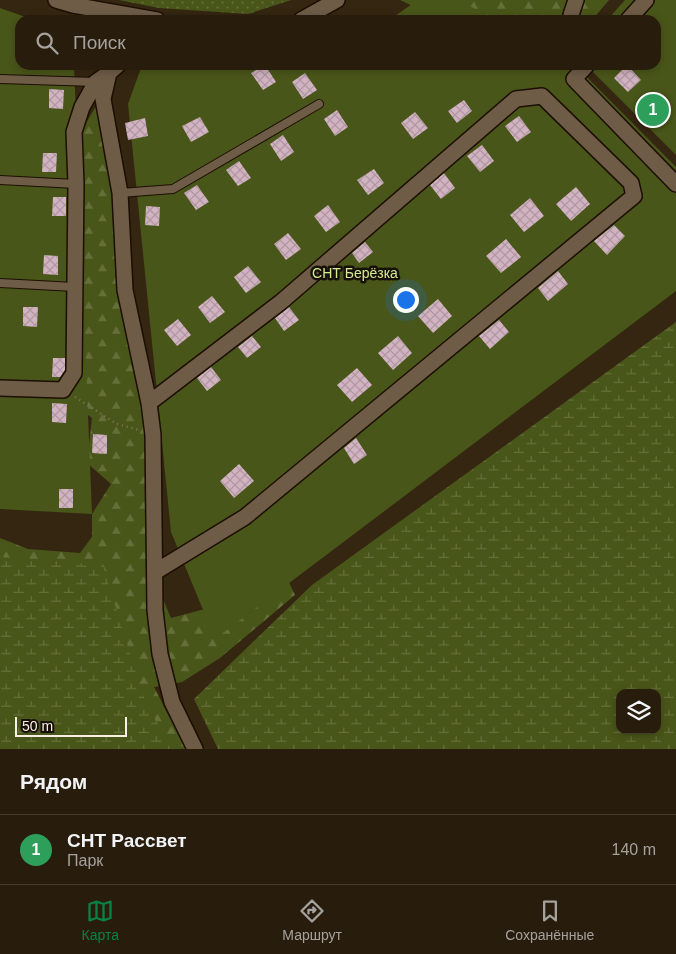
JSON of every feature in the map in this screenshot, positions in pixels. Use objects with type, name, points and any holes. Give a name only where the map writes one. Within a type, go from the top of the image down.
[{"type":"street","points":[[56,0],[133,15]]},
{"type":"street","points":[[310,15],[337,0]]},
{"type":"street","points":[[571,15],[576,0]]},
{"type":"street","points":[[632,15],[646,0]]},
{"type":"street","points":[[0,388],[63,390],[74,373],[76,184],[74,132],[82,107],[96,82],[113,70]]},
{"type":"street","points":[[114,70],[103,99],[120,193],[125,290],[149,403],[153,435],[155,610],[160,654],[172,702],[194,749]]},
{"type":"street","points":[[581,70],[574,79],[676,184]]},
{"type":"street","points":[[149,403],[281,302],[516,100],[542,96],[631,183],[634,196],[245,517],[155,572]]},
{"type":"lane","points":[[0,79],[96,82]]},
{"type":"lane","points":[[120,193],[173,189],[319,104]]},
{"type":"lane","points":[[0,180],[76,184]]},
{"type":"lane","points":[[0,283],[75,287]]},
{"type":"path","points":[[63,390],[117,424],[153,435]]},
{"type":"green space","points":[[119,0],[291,0],[248,14],[159,8]]},
{"type":"green space","points":[[400,0],[609,0],[596,15],[432,15]]},
{"type":"green space","points":[[418,0],[458,0],[487,15],[396,15]]},
{"type":"green space","points":[[625,0],[676,0],[676,155],[591,70],[661,70],[661,15],[612,15]]},
{"type":"green space","points":[[0,8],[20,15],[15,15],[15,70],[74,70],[92,514],[0,509]]},
{"type":"green space","name":"СНТ Берёзка","points":[[140,70],[580,70],[676,167],[676,291],[215,639],[171,532],[128,104]]},
{"type":"green space","points":[[98,103],[102,111],[145,403],[151,571],[171,618],[220,605],[284,572],[295,595],[220,658],[182,682],[154,687],[186,749],[23,749],[0,724],[0,538],[28,549],[80,553],[92,537],[92,514],[111,484],[87,463],[92,418],[74,404],[80,133]]},
{"type":"green space","points":[[676,322],[676,749],[218,749],[194,699],[312,585]]},
{"type":"green space","points":[[0,557],[103,565],[142,693],[170,749],[0,749]]},
{"type":"building","points":[[256,70],[268,70],[276,82],[263,90],[251,73]]},
{"type":"building","points":[[622,70],[632,70],[641,80],[628,92],[614,78]]},
{"type":"building","points":[[305,73],[317,90],[303,99],[292,82]]},
{"type":"building","points":[[49,89],[64,90],[63,109],[49,108]]},
{"type":"building","points":[[464,100],[472,111],[457,123],[448,111]]},
{"type":"building","points":[[337,110],[348,127],[335,136],[324,119]]},
{"type":"building","points":[[415,112],[428,128],[413,139],[401,123]]},
{"type":"building","points":[[519,116],[531,132],[517,142],[505,126]]},
{"type":"building","points":[[200,117],[209,132],[191,142],[182,126]]},
{"type":"building","points":[[145,118],[148,136],[128,140],[125,123]]},
{"type":"building","points":[[283,135],[294,152],[281,161],[270,144]]},
{"type":"building","points":[[482,145],[494,161],[480,172],[467,156]]},
{"type":"building","points":[[43,153],[57,153],[56,172],[42,172]]},
{"type":"building","points":[[239,161],[251,178],[238,186],[226,170]]},
{"type":"building","points":[[374,169],[384,183],[368,195],[357,180]]},
{"type":"building","points":[[444,173],[455,188],[441,199],[430,185]]},
{"type":"building","points":[[197,185],[209,202],[196,210],[184,193]]},
{"type":"building","points":[[576,187],[590,204],[571,221],[556,204]]},
{"type":"building","points":[[53,197],[66,197],[66,216],[52,216]]},
{"type":"building","points":[[530,198],[544,216],[524,232],[510,215]]},
{"type":"building","points":[[328,205],[340,222],[326,232],[314,216]]},
{"type":"building","points":[[146,206],[160,207],[159,226],[145,225]]},
{"type":"building","points":[[614,225],[625,236],[607,255],[594,241]]},
{"type":"building","points":[[288,233],[301,249],[286,260],[274,244]]},
{"type":"building","points":[[506,239],[521,257],[501,273],[486,256]]},
{"type":"building","points":[[365,242],[373,252],[359,263],[352,253]]},
{"type":"building","points":[[44,255],[58,256],[58,275],[43,274]]},
{"type":"building","points":[[248,266],[261,282],[246,293],[234,277]]},
{"type":"building","points":[[558,271],[568,284],[548,301],[538,288]]},
{"type":"building","points":[[212,296],[225,312],[210,323],[198,307]]},
{"type":"building","points":[[438,299],[452,316],[433,333],[418,316]]},
{"type":"building","points":[[23,307],[38,307],[37,327],[23,326]]},
{"type":"building","points":[[289,307],[299,320],[284,331],[275,318]]},
{"type":"building","points":[[178,319],[191,335],[177,346],[164,330]]},
{"type":"building","points":[[499,320],[509,332],[490,349],[479,336]]},
{"type":"building","points":[[252,336],[261,347],[247,358],[238,347]]},
{"type":"building","points":[[398,336],[412,353],[393,370],[378,353]]},
{"type":"building","points":[[53,358],[65,358],[65,370],[60,377],[52,377]]},
{"type":"building","points":[[211,367],[221,380],[207,391],[197,378]]},
{"type":"building","points":[[357,368],[372,385],[352,402],[337,385]]},
{"type":"building","points":[[52,403],[67,404],[66,423],[52,422]]},
{"type":"building","points":[[93,434],[107,435],[107,454],[92,453]]},
{"type":"building","points":[[356,438],[367,455],[354,464],[344,448]]},
{"type":"building","points":[[239,464],[254,481],[234,498],[220,481]]},
{"type":"building","points":[[59,489],[73,489],[73,508],[59,508]]},
{"type":"place","name":"СНТ Рассвет","points":[[653,110]]}]
